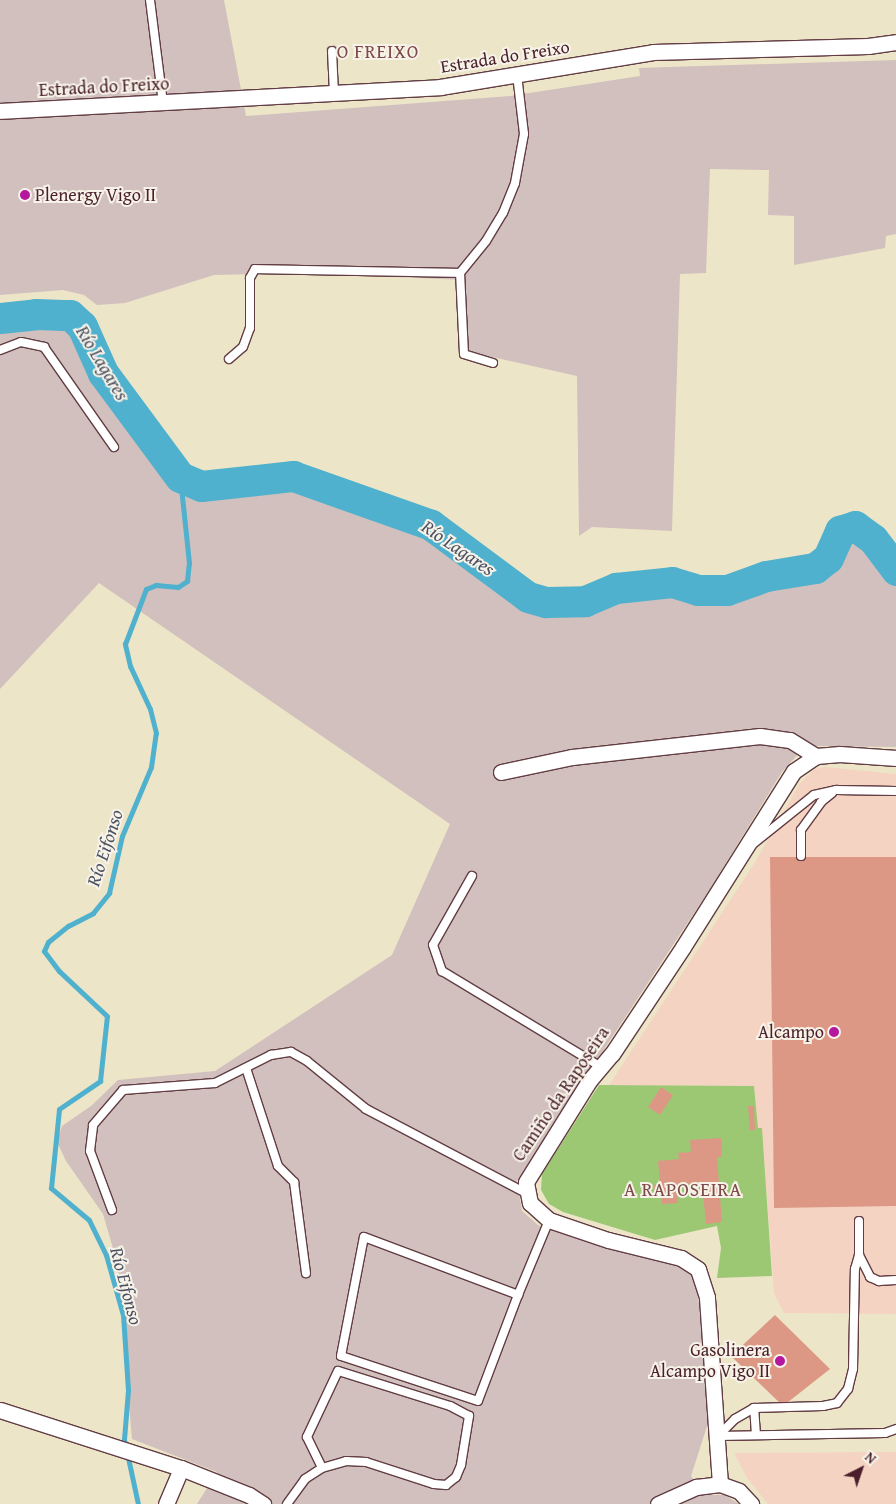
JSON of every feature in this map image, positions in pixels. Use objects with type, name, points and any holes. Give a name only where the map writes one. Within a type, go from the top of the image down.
[{"type":"street","name":"Estrada do Freixo","points":[[0,112],[440,88],[653,52],[868,46],[896,42]]},
{"type":"street","points":[[501,772],[572,757],[760,736],[790,740],[816,756]]},
{"type":"street","name":"Camiño da Raposeira","points":[[526,1193],[529,1174],[745,851],[794,771],[816,756],[840,754],[896,758]]},
{"type":"street","points":[[526,1193],[530,1203],[549,1220],[608,1240],[681,1258],[698,1269],[707,1296],[720,1484]]},
{"type":"street","points":[[0,1410],[181,1468],[249,1495],[262,1504]]},
{"type":"street","points":[[166,1504],[181,1468]]},
{"type":"street","points":[[658,1504],[696,1487],[720,1484],[739,1491],[751,1504]]},
{"type":"lane","points":[[150,0],[163,103]]},
{"type":"lane","points":[[332,51],[334,94]]},
{"type":"lane","points":[[493,363],[464,354],[460,273],[498,220],[517,173],[524,134],[517,74]]},
{"type":"lane","points":[[229,359],[243,347],[250,328],[250,278],[255,269],[460,273]]},
{"type":"lane","points":[[0,350],[21,342],[44,347],[114,447]]},
{"type":"lane","points":[[801,856],[801,830],[808,818],[836,790]]},
{"type":"lane","points":[[745,851],[814,796],[836,790],[896,791]]},
{"type":"lane","points":[[472,876],[433,945],[442,971],[601,1067]]},
{"type":"lane","points":[[112,1210],[90,1151],[93,1125],[123,1090],[214,1083],[271,1056],[291,1052],[307,1061],[366,1109],[526,1193]]},
{"type":"lane","points":[[246,1068],[278,1166],[294,1182],[306,1274]]},
{"type":"lane","points":[[518,1295],[364,1238],[341,1356],[478,1401],[549,1220]]},
{"type":"lane","points":[[718,1436],[735,1419],[754,1408],[823,1406],[838,1403],[848,1389],[853,1369],[855,1268],[859,1254],[859,1221]]},
{"type":"lane","points":[[859,1254],[870,1277],[879,1281],[896,1280]]},
{"type":"lane","points":[[287,1504],[305,1479],[322,1468],[346,1461],[366,1462],[434,1484],[446,1485],[456,1477],[461,1465],[469,1416],[450,1406],[338,1371],[307,1437],[322,1468]]},
{"type":"lane","points":[[754,1408],[756,1435]]},
{"type":"lane","points":[[718,1436],[885,1434],[896,1429]]},
{"type":"shaded area","points":[[0,0],[224,0],[246,116],[510,96],[640,76],[639,68],[896,60],[896,234],[886,236],[885,248],[794,265],[794,216],[768,215],[769,170],[710,169],[706,273],[680,274],[672,531],[592,527],[579,536],[577,376],[466,351],[464,280],[302,273],[214,275],[125,303],[97,305],[84,295],[63,290],[0,295]]},
{"type":"shaded area","points":[[36,322],[67,323],[76,330],[96,377],[175,483],[200,493],[292,484],[313,491],[427,532],[525,604],[545,610],[586,608],[617,595],[671,590],[697,598],[729,598],[768,584],[818,575],[834,563],[846,537],[854,534],[867,544],[896,581],[896,747],[817,746],[799,753],[782,772],[708,892],[517,1181],[522,1211],[538,1225],[616,1250],[679,1265],[692,1276],[697,1284],[709,1420],[691,1476],[704,1495],[725,1495],[739,1504],[197,1504],[217,1472],[132,1439],[117,1262],[103,1214],[66,1161],[57,1142],[62,1126],[91,1106],[118,1080],[215,1071],[392,955],[450,824],[99,583],[0,689],[0,326]]},
{"type":"shaded area","points":[[826,767],[896,774],[896,1314],[784,1313],[774,1293],[762,1128],[758,1128],[754,1086],[609,1085],[754,864],[800,783],[815,769]]},
{"type":"shaded area","points":[[896,1452],[896,1504],[768,1504],[747,1478],[734,1453]]},
{"type":"green space","points":[[599,1085],[754,1086],[758,1128],[762,1128],[772,1276],[717,1278],[721,1248],[717,1226],[655,1240],[563,1212],[549,1204],[541,1190],[542,1174]]},
{"type":"building","name":"Alcampo","points":[[770,857],[896,857],[896,1206],[774,1208]]},
{"type":"building","points":[[661,1087],[673,1095],[660,1115],[648,1107]]},
{"type":"building","points":[[748,1106],[754,1106],[755,1130],[750,1130]]},
{"type":"building","points":[[721,1138],[722,1157],[717,1157],[722,1222],[706,1224],[702,1183],[677,1185],[678,1203],[662,1204],[661,1195],[655,1196],[654,1185],[660,1184],[658,1161],[679,1159],[678,1153],[691,1152],[690,1140]]},
{"type":"building","points":[[775,1315],[830,1369],[783,1406],[731,1356]]},
{"type":"waterway","name":"Río Lagares","points":[[0,318],[36,314],[70,315],[82,326],[103,373],[180,477],[201,486],[293,476],[431,525],[528,597],[546,602],[585,601],[616,588],[672,582],[698,590],[727,590],[766,576],[815,568],[828,558],[840,531],[855,526],[873,539],[896,570]]},
{"type":"waterway","name":"Río Eifonso","points":[[138,1504],[124,1439],[128,1390],[123,1315],[106,1255],[89,1220],[51,1188],[59,1109],[100,1081],[107,1016],[59,971],[44,951],[48,942],[68,926],[93,913],[109,893],[122,836],[151,767],[156,733],[150,709],[130,666],[125,644],[146,589],[156,585],[178,587],[187,581],[189,563],[180,477]]},
{"type":"place","name":"Plenergy Vigo II","points":[[25,195]]},
{"type":"place","name":"Alcampo","points":[[834,1032]]},
{"type":"place","name":"Gasolinera Alcampo Vigo II","points":[[780,1361]]},
{"type":"district","name":"O FREIXO","points":[[378,52]]},
{"type":"district","name":"A RAPOSEIRA","points":[[683,1190]]}]
